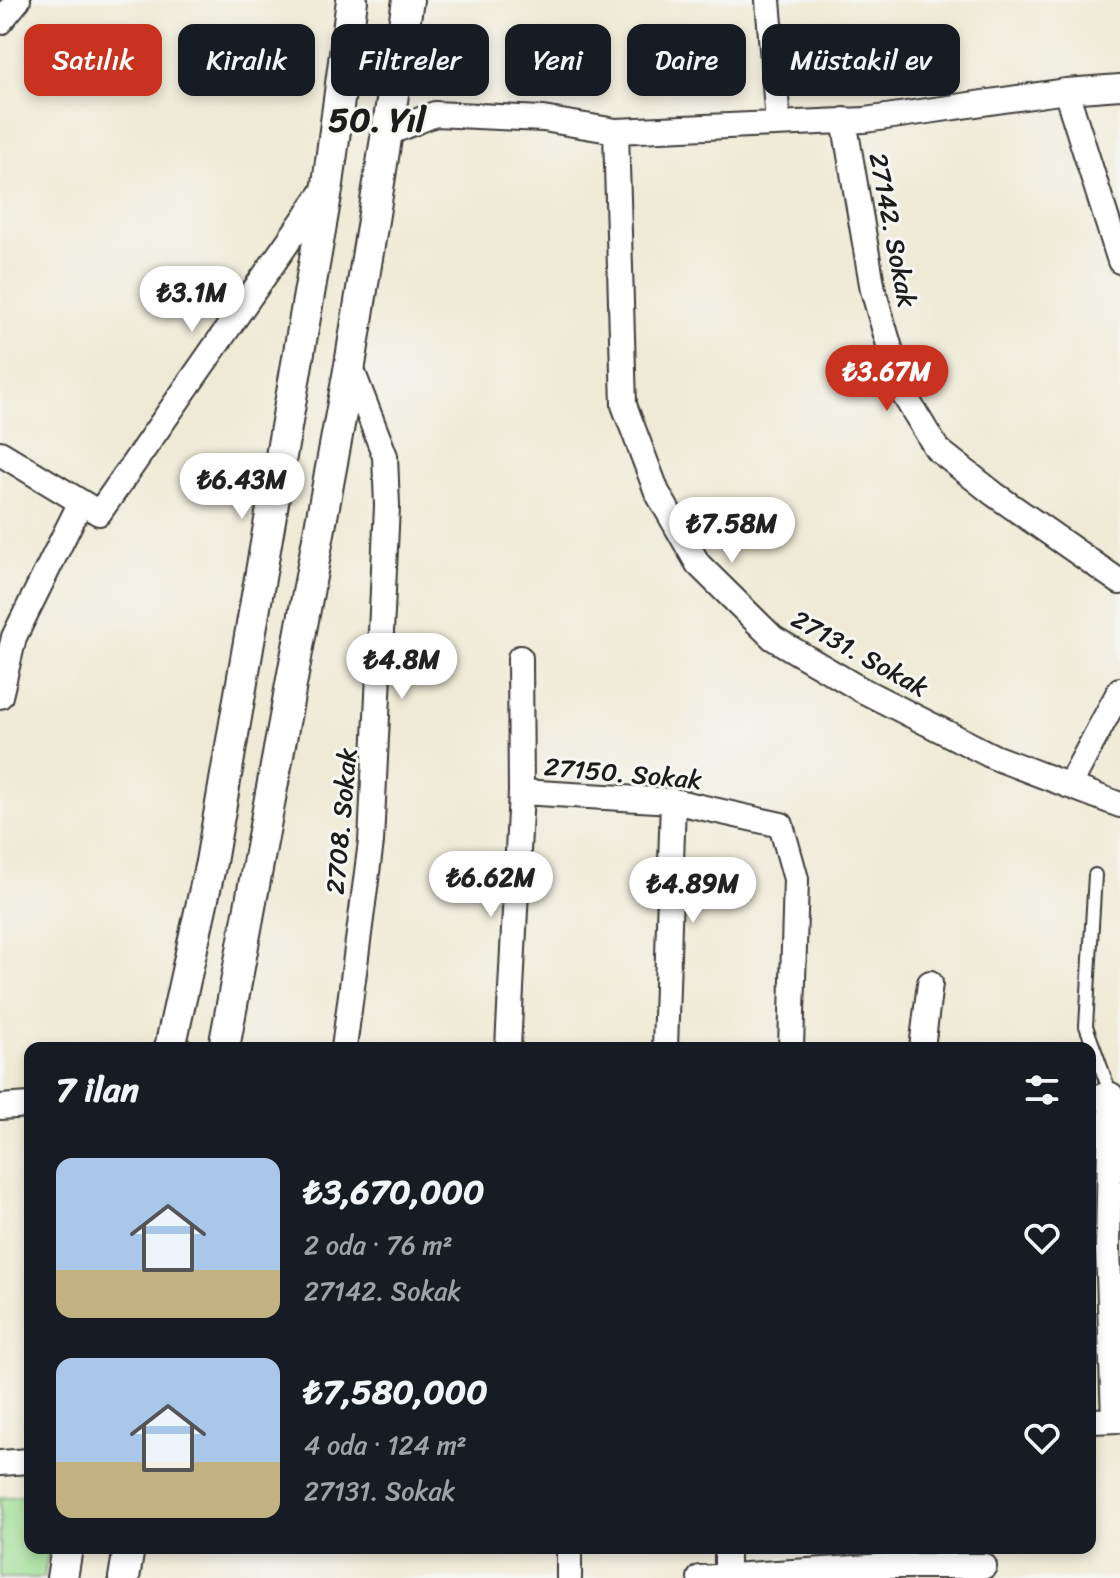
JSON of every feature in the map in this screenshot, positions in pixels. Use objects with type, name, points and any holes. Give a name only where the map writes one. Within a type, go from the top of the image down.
[{"type":"street","points":[[0,22],[18,0]]},
{"type":"street","points":[[171,1042],[211,862],[328,184],[352,0]]},
{"type":"street","points":[[225,1042],[350,365],[408,0]]},
{"type":"street","points":[[768,0],[778,122]]},
{"type":"street","points":[[388,133],[435,114],[543,119],[616,131],[844,120],[1066,91],[1120,87]]},
{"type":"street","points":[[1066,91],[1120,261]]},
{"type":"street","name":"27142. Sokak","points":[[844,120],[873,290],[903,393],[937,449],[994,494],[1120,582]]},
{"type":"street","name":"27131. Sokak","points":[[616,131],[624,405],[657,492],[698,564],[773,638],[860,689],[994,757],[1120,805]]},
{"type":"street","points":[[0,696],[14,637],[89,508],[328,184]]},
{"type":"street","name":"2708. Sokak","points":[[345,1042],[371,842],[387,506],[385,456],[350,365]]},
{"type":"street","points":[[0,453],[89,508]]},
{"type":"street","points":[[508,1042],[521,792],[520,658]]},
{"type":"street","points":[[1069,786],[1120,690]]},
{"type":"street","name":"27150. Sokak","points":[[521,792],[673,801],[781,825],[796,879],[791,1042]]},
{"type":"street","points":[[665,1042],[673,801]]},
{"type":"street","points":[[923,1042],[930,983]]},
{"type":"street","points":[[1101,1096],[1108,1247],[1108,1420]]},
{"type":"street","points":[[0,1107],[24,1105]]},
{"type":"street","points":[[0,1463],[24,1461]]},
{"type":"street","points":[[62,1578],[66,1554]]},
{"type":"street","points":[[124,1578],[128,1554]]},
{"type":"street","points":[[569,1554],[569,1578]]},
{"type":"street","points":[[727,1554],[727,1577]]},
{"type":"street","points":[[700,1578],[887,1557],[985,1564]]},
{"type":"lane","points":[[1089,1042],[1086,1026],[1095,875]]},
{"type":"lane","points":[[1096,1073],[1101,1096]]},
{"type":"green space","points":[[24,1496],[24,1554],[48,1554],[44,1578],[0,1578],[0,1498]]},
{"type":"district","name":"50. Yıl","points":[[377,119]]}]
